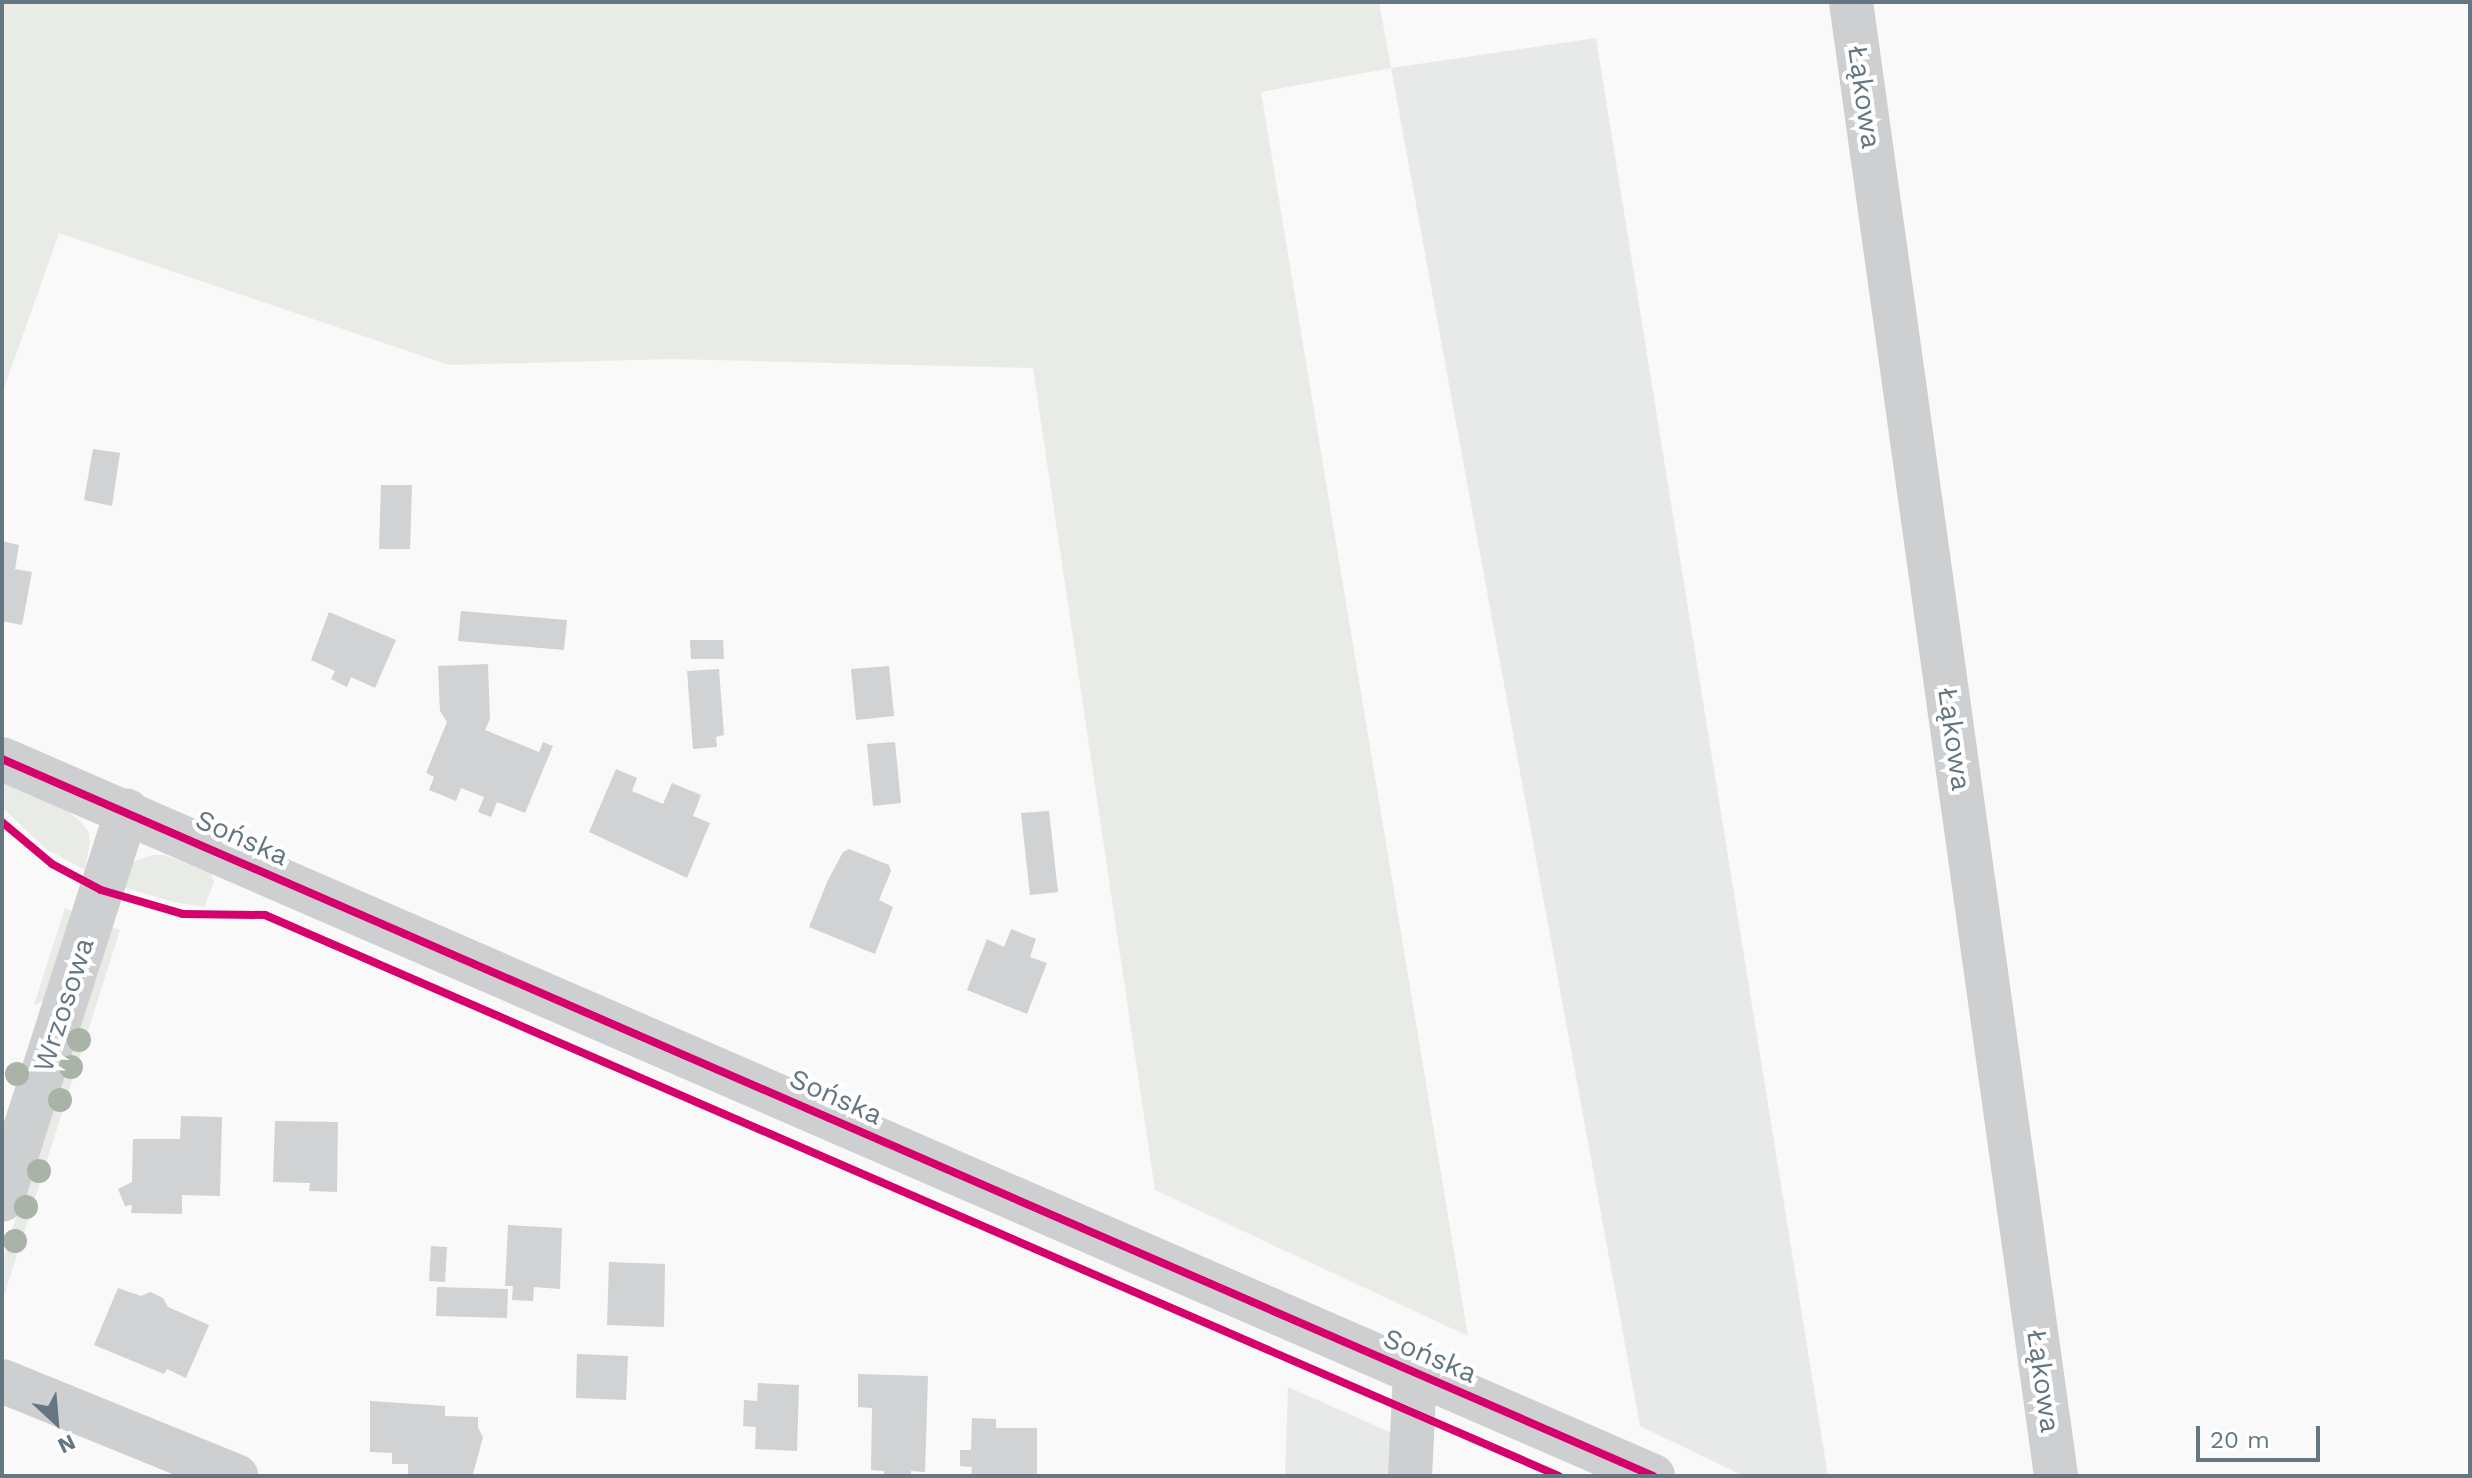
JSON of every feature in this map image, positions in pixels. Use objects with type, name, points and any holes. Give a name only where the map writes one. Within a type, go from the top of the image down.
[{"type":"street","name":"Łąkowa","points":[[1851,2],[2056,1476]]},
{"type":"street","name":"Sońska","points":[[2,759],[1653,1476]]},
{"type":"street","name":"Wrzosowa","points":[[2,1200],[127,811]]},
{"type":"street","points":[[1410,1476],[1415,1373]]},
{"type":"street","points":[[2,1381],[236,1476]]},
{"type":"shaded area","points":[[2,2],[1379,2],[1391,68],[1261,92],[1468,1336],[1155,1190],[1033,368],[670,359],[449,365],[59,233],[2,394]]},
{"type":"shaded area","points":[[1596,38],[1828,1476],[1744,1476],[1640,1426],[1391,68]]},
{"type":"shaded area","points":[[2,781],[65,809],[80,821],[88,831],[90,842],[85,870],[46,849],[2,807]]},
{"type":"shaded area","points":[[152,855],[164,855],[211,873],[214,882],[204,907],[173,902],[119,886],[133,862]]},
{"type":"shaded area","points":[[65,908],[72,911],[45,1000],[34,1005]]},
{"type":"shaded area","points":[[108,926],[120,930],[2,1302],[2,1262]]},
{"type":"shaded area","points":[[1288,1387],[1426,1448],[1424,1476],[1285,1476]]},
{"type":"building","points":[[93,449],[120,453],[112,506],[84,500]]},
{"type":"building","points":[[381,485],[412,485],[410,549],[379,549]]},
{"type":"building","points":[[2,541],[19,545],[15,569],[32,572],[22,625],[2,621]]},
{"type":"building","points":[[461,611],[567,620],[564,650],[458,641]]},
{"type":"building","points":[[329,612],[396,640],[375,688],[351,677],[347,687],[331,679],[335,671],[311,660]]},
{"type":"building","points":[[690,640],[723,640],[724,659],[691,659]]},
{"type":"building","points":[[488,664],[490,719],[485,730],[539,752],[543,742],[553,746],[525,813],[497,802],[491,817],[478,812],[484,797],[461,788],[456,801],[429,790],[434,777],[426,773],[447,722],[440,711],[438,666]]},
{"type":"building","points":[[889,666],[894,716],[856,720],[851,669]]},
{"type":"building","points":[[719,669],[724,735],[716,737],[717,747],[693,749],[687,671]]},
{"type":"building","points":[[895,742],[901,803],[873,806],[867,744]]},
{"type":"building","points":[[616,769],[637,778],[632,791],[663,804],[672,783],[701,795],[693,816],[710,823],[687,878],[589,832]]},
{"type":"building","points":[[1049,811],[1058,892],[1030,895],[1021,813]]},
{"type":"building","points":[[849,849],[889,865],[891,871],[879,900],[893,907],[875,954],[809,927],[828,880],[843,852]]},
{"type":"building","points":[[1011,929],[1036,939],[1030,957],[1047,963],[1027,1014],[967,990],[987,939],[1004,947]]},
{"type":"building","points":[[181,1116],[222,1117],[220,1196],[182,1195],[182,1214],[131,1213],[132,1205],[125,1206],[118,1189],[132,1182],[133,1139],[180,1139]]},
{"type":"building","points":[[275,1121],[338,1122],[337,1192],[309,1191],[310,1183],[273,1182]]},
{"type":"building","points":[[508,1225],[562,1228],[560,1289],[534,1287],[533,1301],[512,1300],[513,1286],[505,1286]]},
{"type":"building","points":[[431,1246],[447,1247],[445,1282],[429,1281]]},
{"type":"building","points":[[609,1262],[665,1264],[664,1327],[607,1325]]},
{"type":"building","points":[[437,1287],[508,1289],[507,1318],[436,1316]]},
{"type":"building","points":[[118,1288],[141,1296],[150,1292],[163,1298],[168,1307],[209,1325],[186,1378],[167,1369],[164,1374],[94,1345]]},
{"type":"building","points":[[577,1354],[628,1356],[626,1400],[576,1398]]},
{"type":"building","points":[[858,1374],[928,1376],[925,1472],[911,1471],[911,1476],[884,1476],[884,1471],[871,1470],[872,1408],[858,1407]]},
{"type":"building","points":[[758,1383],[799,1385],[797,1451],[755,1449],[756,1427],[743,1426],[744,1400],[757,1401]]},
{"type":"building","points":[[370,1401],[445,1406],[445,1416],[478,1417],[478,1428],[483,1437],[473,1474],[408,1474],[408,1464],[392,1464],[392,1453],[370,1452]]},
{"type":"building","points":[[972,1418],[996,1419],[996,1428],[1037,1428],[1037,1476],[971,1476],[972,1467],[960,1466],[960,1450],[971,1450]]},
{"type":"cycle path","points":[[2,759],[1653,1476]]},
{"type":"cycle path","points":[[2,822],[52,864],[101,890],[183,914],[265,915],[1559,1476]]}]
